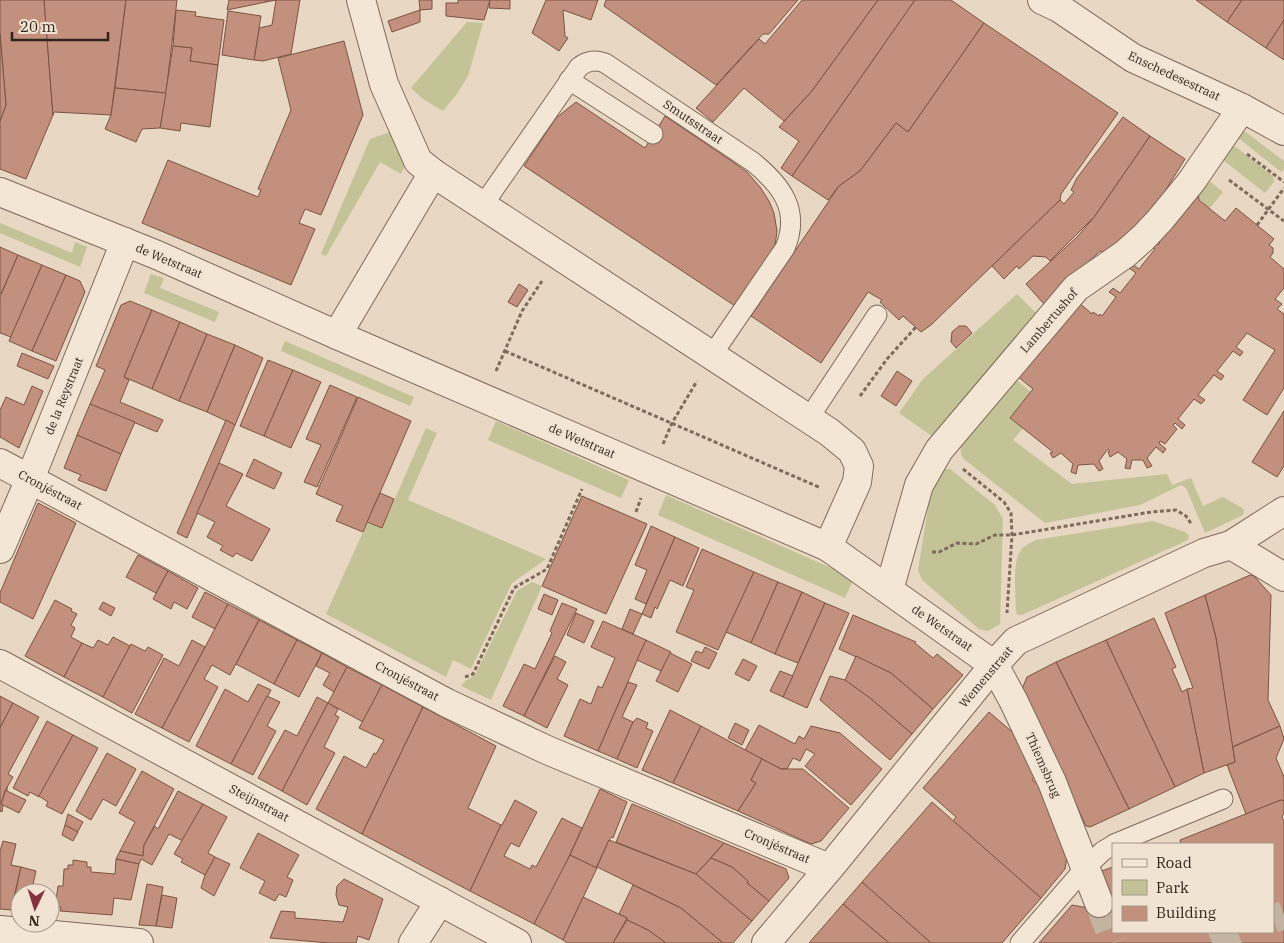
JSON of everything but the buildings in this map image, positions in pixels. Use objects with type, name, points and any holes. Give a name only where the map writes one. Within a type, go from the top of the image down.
[{"type":"street","points":[[361,0],[384,84],[418,161],[433,173],[559,256],[809,418],[852,451],[859,466],[853,491],[828,547]]},
{"type":"street","name":"Enschedesestraat","points":[[1055,3],[1133,58],[1242,108],[1284,131]]},
{"type":"street","name":"Lambertushof","points":[[939,450],[1076,288],[1125,254],[1160,220],[1191,182],[1242,108]]},
{"type":"street","points":[[337,335],[433,173]]},
{"type":"street","name":"de Wetstraat","points":[[0,192],[156,255],[828,547],[994,665]]},
{"type":"street","name":"de la Reystraat","points":[[0,549],[125,242]]},
{"type":"street","points":[[889,590],[919,485],[939,450]]},
{"type":"street","name":"Cronjéstraat","points":[[0,463],[447,703],[547,750],[829,868]]},
{"type":"street","name":"Wemenstraat","points":[[766,943],[994,665],[1016,641],[1204,553],[1231,545],[1284,511]]},
{"type":"street","points":[[1231,545],[1284,573]]},
{"type":"street","name":"Steijnstraat","points":[[0,664],[517,943]]},
{"type":"street","name":"Thiemsbrug","points":[[994,665],[1014,700],[1052,782],[1099,903]]},
{"type":"street","points":[[413,943],[440,900]]},
{"type":"street","points":[[0,930],[138,943]]},
{"type":"lane","name":"Smutsstraat","points":[[483,205],[578,67],[585,62],[596,60],[605,63],[753,162],[768,175],[781,191],[789,208],[792,223],[790,237],[785,248],[712,355]]},
{"type":"lane","points":[[569,80],[654,134]]},
{"type":"lane","points":[[809,418],[877,315]]},
{"type":"lane","points":[[1118,843],[1223,798]]},
{"type":"lane","points":[[1020,943],[1085,868],[1103,851],[1112,846]]},
{"type":"path","points":[[1222,136],[1284,182]]},
{"type":"path","points":[[1256,225],[1284,188]]},
{"type":"path","points":[[1246,194],[1284,221]]},
{"type":"path","points":[[484,399],[522,311],[559,256]]},
{"type":"path","points":[[860,396],[887,359],[916,327]]},
{"type":"path","points":[[505,351],[672,423],[853,491]]},
{"type":"path","points":[[651,470],[672,423],[712,355]]},
{"type":"path","points":[[939,450],[1004,502],[1011,513],[1012,536],[1006,619],[1016,641]]},
{"type":"path","points":[[447,703],[457,680],[473,674],[514,588],[547,569],[582,489]]},
{"type":"path","points":[[900,550],[940,552],[957,543],[976,544],[995,535],[1012,536],[1151,512],[1176,510],[1186,516],[1197,534],[1204,553]]},
{"type":"green space","points":[[467,22],[483,23],[468,76],[457,94],[443,111],[423,99],[411,88]]},
{"type":"green space","points":[[396,130],[406,163],[401,174],[380,162],[326,256],[321,254],[370,139]]},
{"type":"green space","points":[[1243,130],[1284,161],[1284,169],[1281,172],[1237,137]]},
{"type":"green space","points":[[1230,146],[1236,147],[1273,176],[1274,182],[1265,193],[1223,160],[1221,155]]},
{"type":"green space","points":[[1206,178],[1223,192],[1209,209],[1193,192],[1194,201],[1177,221],[1171,215]]},
{"type":"green space","points":[[0,223],[72,253],[75,242],[87,247],[80,267],[0,233]]},
{"type":"green space","points":[[151,274],[164,278],[160,288],[219,312],[215,322],[144,293]]},
{"type":"green space","points":[[1017,294],[1037,314],[936,439],[899,413],[923,379]]},
{"type":"green space","points":[[285,341],[414,397],[410,406],[281,351]]},
{"type":"green space","points":[[1015,379],[1031,392],[1023,428],[1013,440],[1072,484],[1167,474],[1172,485],[1191,478],[1203,506],[1223,497],[1242,508],[1244,510],[1243,515],[1205,533],[1186,488],[1181,485],[1140,505],[1045,523],[965,460],[961,453],[962,445]]},
{"type":"green space","points":[[496,421],[629,480],[621,498],[488,440]]},
{"type":"green space","points":[[426,428],[437,433],[408,500],[546,559],[512,583],[471,669],[453,660],[446,677],[326,614],[367,523],[382,528]]},
{"type":"green space","points":[[945,469],[950,469],[995,505],[1003,519],[1000,624],[988,631],[979,629],[922,580],[918,570],[932,483]]},
{"type":"green space","points":[[666,495],[854,578],[845,598],[658,515]]},
{"type":"green space","points":[[1153,521],[1185,532],[1189,535],[1188,540],[1022,615],[1018,615],[1016,612],[1016,564],[1020,552],[1027,545],[1036,540]]},
{"type":"green space","points":[[532,582],[542,586],[491,700],[461,686],[476,673],[517,591]]},
{"type":"tunnel","points":[[1099,903],[1114,943]]},
{"type":"tunnel","points":[[1274,919],[1284,915]]},
{"type":"tunnel","points":[[1212,943],[1238,933]]}]
